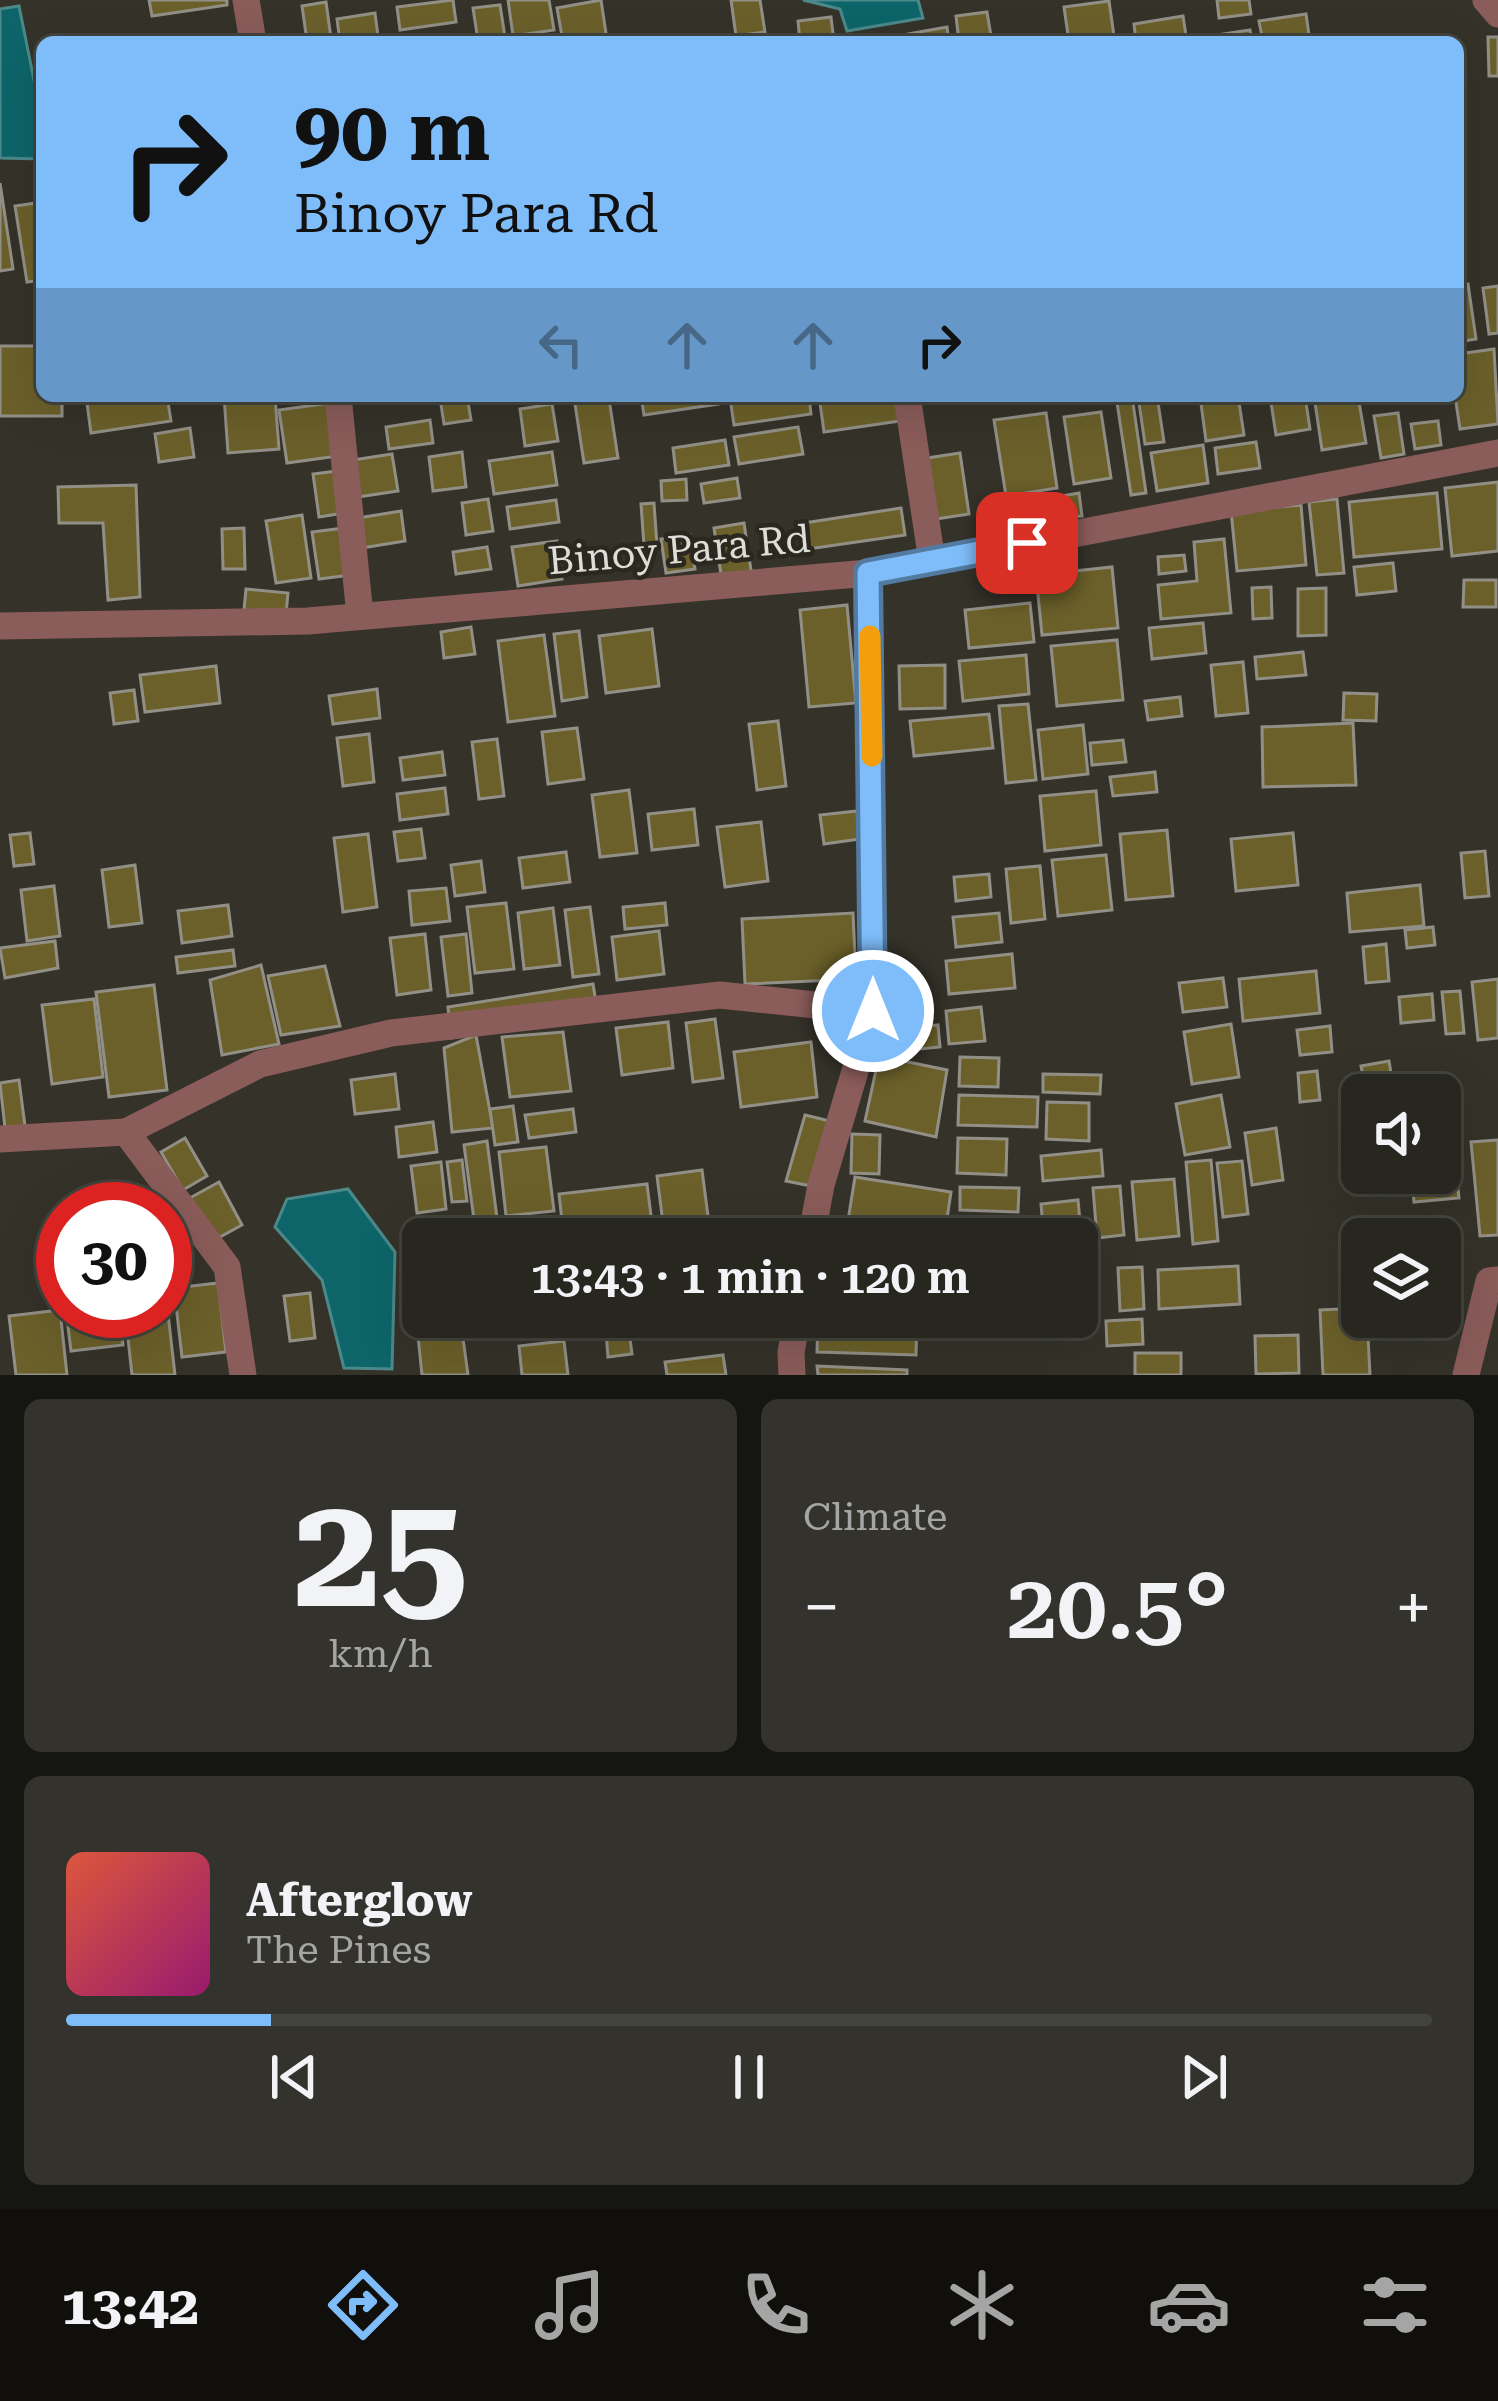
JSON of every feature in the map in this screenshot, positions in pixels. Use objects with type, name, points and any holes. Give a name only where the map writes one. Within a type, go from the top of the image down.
[{"type":"street","points":[[246,0],[252,36]]},
{"type":"street","points":[[1486,0],[1498,14]]},
{"type":"street","points":[[339,402],[360,616]]},
{"type":"street","points":[[908,402],[932,560]]},
{"type":"street","name":"Binoy Para Rd","points":[[0,626],[308,621],[868,573],[1498,453]]},
{"type":"street","points":[[814,1218],[820,1185],[873,1011],[868,573]]},
{"type":"street","points":[[0,1139],[126,1132],[260,1064],[391,1034],[720,995],[873,1011]]},
{"type":"street","points":[[126,1132],[227,1267],[243,1375]]},
{"type":"street","points":[[1466,1375],[1489,1281],[1498,1280]]},
{"type":"street","points":[[792,1375],[794,1338]]},
{"type":"water","points":[[803,0],[918,0],[923,18],[847,31],[840,9]]},
{"type":"water","points":[[19,6],[36,90],[36,159],[0,158],[0,9]]},
{"type":"water","points":[[348,1189],[395,1252],[392,1369],[344,1368],[322,1280],[275,1227],[287,1199]]},
{"type":"building","points":[[149,0],[227,0],[227,5],[152,16]]},
{"type":"building","points":[[453,0],[456,22],[400,30],[397,7]]},
{"type":"building","points":[[508,0],[549,0],[554,30],[513,36]]},
{"type":"building","points":[[601,0],[606,36],[562,36],[557,8]]},
{"type":"building","points":[[731,0],[760,0],[765,32],[736,36]]},
{"type":"building","points":[[1217,0],[1249,0],[1251,14],[1219,18]]},
{"type":"building","points":[[1109,1],[1114,36],[1068,36],[1064,7]]},
{"type":"building","points":[[326,2],[331,36],[306,36],[302,6]]},
{"type":"building","points":[[500,5],[505,36],[477,36],[473,8]]},
{"type":"building","points":[[987,12],[991,36],[958,36],[956,16]]},
{"type":"building","points":[[375,13],[378,36],[339,36],[337,19]]},
{"type":"building","points":[[1306,14],[1309,36],[1262,36],[1259,21]]},
{"type":"building","points":[[1183,16],[1186,36],[1135,36],[1134,24]]},
{"type":"building","points":[[831,17],[833,36],[799,36],[798,21]]},
{"type":"building","points":[[947,27],[948,36],[908,36]]},
{"type":"building","points":[[1250,30],[1251,36],[1210,36]]},
{"type":"building","points":[[1488,37],[1498,37],[1498,76],[1489,76]]},
{"type":"building","points":[[0,183],[13,269],[0,271]]},
{"type":"building","points":[[36,203],[36,281],[27,282],[15,206]]},
{"type":"building","points":[[1468,284],[1476,339],[1464,341],[1464,285]]},
{"type":"building","points":[[1498,286],[1498,333],[1489,334],[1483,288]]},
{"type":"building","points":[[0,346],[36,346],[36,402],[62,402],[62,416],[0,416]]},
{"type":"building","points":[[1494,349],[1498,424],[1460,429],[1456,402],[1464,402],[1464,353]]},
{"type":"building","points":[[87,402],[168,402],[171,421],[91,433]]},
{"type":"building","points":[[224,402],[275,402],[279,449],[228,453]]},
{"type":"building","points":[[441,402],[468,402],[471,420],[444,424]]},
{"type":"building","points":[[609,402],[618,458],[584,463],[575,404]]},
{"type":"building","points":[[642,402],[719,402],[719,404],[644,415]]},
{"type":"building","points":[[731,402],[810,402],[811,414],[734,425]]},
{"type":"building","points":[[897,402],[900,421],[824,432],[820,403]]},
{"type":"building","points":[[1117,402],[1133,402],[1146,493],[1131,495]]},
{"type":"building","points":[[1139,402],[1158,402],[1164,442],[1145,444]]},
{"type":"building","points":[[1201,402],[1239,402],[1244,435],[1206,441]]},
{"type":"building","points":[[1271,402],[1306,402],[1310,429],[1276,435]]},
{"type":"building","points":[[1315,402],[1359,402],[1366,443],[1322,450]]},
{"type":"building","points":[[330,403],[338,456],[287,463],[279,410]]},
{"type":"building","points":[[552,404],[558,441],[525,446],[520,409]]},
{"type":"building","points":[[1101,412],[1111,478],[1074,484],[1064,417]]},
{"type":"building","points":[[1046,413],[1057,488],[1006,496],[994,420]]},
{"type":"building","points":[[1398,413],[1404,454],[1381,458],[1374,416]]},
{"type":"building","points":[[430,420],[433,443],[389,449],[386,427]]},
{"type":"building","points":[[1438,421],[1441,445],[1415,449],[1411,424]]},
{"type":"building","points":[[798,427],[803,454],[739,464],[734,437]]},
{"type":"building","points":[[190,428],[194,457],[159,462],[155,434]]},
{"type":"building","points":[[725,440],[729,465],[676,473],[673,448]]},
{"type":"building","points":[[1256,442],[1260,468],[1218,474],[1215,448]]},
{"type":"building","points":[[1203,445],[1208,483],[1157,491],[1151,453]]},
{"type":"building","points":[[462,452],[466,487],[433,491],[429,457]]},
{"type":"building","points":[[552,452],[557,485],[494,494],[489,461]]},
{"type":"building","points":[[960,453],[969,514],[936,519],[927,458]]},
{"type":"building","points":[[392,454],[398,491],[358,497],[353,460]]},
{"type":"building","points":[[337,471],[344,513],[319,517],[313,474]]},
{"type":"building","points":[[737,478],[740,498],[704,503],[701,484]]},
{"type":"building","points":[[686,479],[687,500],[662,501],[661,481]]},
{"type":"building","points":[[1498,482],[1498,551],[1452,556],[1445,488]]},
{"type":"building","points":[[136,485],[140,597],[108,600],[103,523],[59,523],[58,487]]},
{"type":"building","points":[[1079,493],[1082,516],[1065,518],[1062,496]]},
{"type":"building","points":[[1437,493],[1442,549],[1354,557],[1349,502]]},
{"type":"building","points":[[488,499],[493,531],[466,535],[462,503]]},
{"type":"building","points":[[1337,499],[1344,573],[1317,575],[1309,502]]},
{"type":"building","points":[[556,500],[559,522],[510,529],[507,507]]},
{"type":"building","points":[[654,503],[657,545],[644,546],[641,504]]},
{"type":"building","points":[[1301,505],[1306,565],[1237,571],[1231,511]]},
{"type":"building","points":[[901,508],[905,535],[808,549],[804,523]]},
{"type":"building","points":[[401,511],[405,541],[362,548],[358,518]]},
{"type":"building","points":[[302,515],[311,578],[276,583],[266,521]]},
{"type":"building","points":[[744,523],[752,577],[722,581],[714,528]]},
{"type":"building","points":[[244,528],[245,569],[223,569],[222,529]]},
{"type":"building","points":[[344,528],[351,575],[319,579],[312,532]]},
{"type":"building","points":[[690,535],[695,569],[666,573],[661,539]]},
{"type":"building","points":[[1224,539],[1231,613],[1161,619],[1158,585],[1197,581],[1194,542]]},
{"type":"building","points":[[557,541],[562,579],[518,586],[512,547]]},
{"type":"building","points":[[487,547],[491,569],[456,574],[453,552]]},
{"type":"building","points":[[1184,555],[1186,571],[1159,574],[1158,557]]},
{"type":"building","points":[[1393,563],[1396,591],[1357,595],[1354,567]]},
{"type":"building","points":[[1112,567],[1118,628],[1042,635],[1036,575]]},
{"type":"building","points":[[1464,580],[1496,580],[1496,607],[1463,607]]},
{"type":"building","points":[[1271,587],[1272,618],[1253,619],[1252,588]]},
{"type":"building","points":[[1326,588],[1326,635],[1298,636],[1298,589]]},
{"type":"building","points":[[246,589],[288,593],[286,614],[244,610]]},
{"type":"building","points":[[1030,603],[1034,642],[969,648],[965,610]]},
{"type":"building","points":[[847,605],[856,703],[809,707],[800,610]]},
{"type":"building","points":[[1203,623],[1206,653],[1152,659],[1149,628]]},
{"type":"building","points":[[471,627],[475,654],[444,658],[441,632]]},
{"type":"building","points":[[652,629],[659,686],[606,693],[599,636]]},
{"type":"building","points":[[579,631],[587,697],[562,701],[554,634]]},
{"type":"building","points":[[544,635],[555,716],[508,722],[498,641]]},
{"type":"building","points":[[1117,640],[1123,700],[1057,706],[1051,646]]},
{"type":"building","points":[[1303,652],[1306,675],[1257,679],[1255,657]]},
{"type":"building","points":[[1026,655],[1029,694],[963,701],[959,661]]},
{"type":"building","points":[[1243,662],[1248,713],[1216,716],[1211,665]]},
{"type":"building","points":[[945,665],[945,708],[900,709],[899,666]]},
{"type":"building","points":[[216,666],[220,703],[145,712],[140,675]]},
{"type":"building","points":[[377,689],[380,718],[333,724],[329,696]]},
{"type":"building","points":[[134,690],[138,721],[114,724],[110,693]]},
{"type":"building","points":[[1344,693],[1377,694],[1376,721],[1343,720]]},
{"type":"building","points":[[1180,697],[1182,716],[1148,720],[1145,701]]},
{"type":"building","points":[[1028,704],[1036,780],[1006,783],[999,706]]},
{"type":"building","points":[[989,714],[993,748],[914,756],[910,721]]},
{"type":"building","points":[[778,721],[786,786],[757,790],[749,724]]},
{"type":"building","points":[[1353,723],[1356,785],[1263,787],[1262,727]]},
{"type":"building","points":[[1083,725],[1088,774],[1043,779],[1038,730]]},
{"type":"building","points":[[577,728],[584,779],[548,784],[542,732]]},
{"type":"building","points":[[369,734],[374,782],[343,786],[337,738]]},
{"type":"building","points":[[497,739],[504,796],[479,799],[472,742]]},
{"type":"building","points":[[1123,740],[1126,762],[1092,765],[1090,743]]},
{"type":"building","points":[[442,752],[445,775],[403,780],[400,758]]},
{"type":"building","points":[[1155,772],[1157,792],[1113,796],[1110,777]]},
{"type":"building","points":[[445,788],[448,814],[400,820],[397,794]]},
{"type":"building","points":[[629,790],[637,853],[600,857],[592,795]]},
{"type":"building","points":[[1096,791],[1101,845],[1045,851],[1040,796]]},
{"type":"building","points":[[694,809],[698,845],[652,850],[648,814]]},
{"type":"building","points":[[857,811],[860,839],[824,844],[820,815]]},
{"type":"building","points":[[761,822],[768,881],[725,887],[717,827]]},
{"type":"building","points":[[421,829],[425,858],[398,861],[394,832]]},
{"type":"building","points":[[1167,830],[1173,896],[1126,900],[1120,834]]},
{"type":"building","points":[[30,833],[34,864],[14,866],[10,835]]},
{"type":"building","points":[[1293,833],[1298,885],[1236,891],[1231,839]]},
{"type":"building","points":[[368,834],[377,907],[343,912],[334,838]]},
{"type":"building","points":[[1485,851],[1489,896],[1465,898],[1461,853]]},
{"type":"building","points":[[566,852],[570,882],[523,888],[519,858]]},
{"type":"building","points":[[1106,855],[1112,910],[1058,916],[1052,860]]},
{"type":"building","points":[[481,861],[485,892],[455,896],[451,865]]},
{"type":"building","points":[[135,865],[142,923],[109,927],[102,870]]},
{"type":"building","points":[[1040,866],[1045,919],[1011,923],[1006,869]]},
{"type":"building","points":[[989,874],[991,897],[956,901],[954,877]]},
{"type":"building","points":[[1420,885],[1424,926],[1350,932],[1347,893]]},
{"type":"building","points":[[54,886],[60,936],[27,941],[21,890]]},
{"type":"building","points":[[446,888],[450,921],[412,925],[409,891]]},
{"type":"building","points":[[506,903],[514,969],[475,973],[467,907]]},
{"type":"building","points":[[665,903],[667,925],[625,929],[623,907]]},
{"type":"building","points":[[228,905],[232,936],[182,943],[178,911]]},
{"type":"building","points":[[590,907],[599,974],[573,977],[565,910]]},
{"type":"building","points":[[553,908],[560,965],[524,969],[518,913]]},
{"type":"building","points":[[853,913],[856,979],[745,984],[742,919]]},
{"type":"building","points":[[999,913],[1002,942],[956,947],[953,917]]},
{"type":"building","points":[[1433,927],[1435,945],[1407,948],[1405,930]]},
{"type":"building","points":[[659,931],[664,974],[617,980],[612,937]]},
{"type":"building","points":[[425,934],[431,990],[397,995],[390,938]]},
{"type":"building","points":[[466,934],[472,993],[448,996],[441,937]]},
{"type":"building","points":[[55,941],[58,968],[5,978],[0,948]]},
{"type":"building","points":[[1386,944],[1389,981],[1366,983],[1363,947]]},
{"type":"building","points":[[233,950],[235,966],[178,973],[176,957]]},
{"type":"building","points":[[1012,954],[1015,988],[949,994],[946,961]]},
{"type":"building","points":[[261,965],[279,1044],[222,1055],[210,980]]},
{"type":"building","points":[[325,966],[340,1026],[281,1035],[268,976]]},
{"type":"building","points":[[1316,971],[1320,1013],[1243,1021],[1239,979]]},
{"type":"building","points":[[1223,978],[1227,1007],[1183,1012],[1179,983]]},
{"type":"building","points":[[1498,979],[1498,1038],[1478,1040],[1472,982]]},
{"type":"building","points":[[593,984],[598,1014],[451,1038],[448,1007]]},
{"type":"building","points":[[154,985],[167,1090],[109,1097],[96,992]]},
{"type":"building","points":[[1460,991],[1464,1033],[1446,1034],[1442,992]]},
{"type":"building","points":[[1432,994],[1434,1020],[1401,1023],[1399,997]]},
{"type":"building","points":[[94,999],[103,1077],[52,1084],[42,1005]]},
{"type":"building","points":[[981,1007],[985,1041],[949,1044],[946,1011]]},
{"type":"building","points":[[715,1019],[723,1078],[693,1082],[686,1023]]},
{"type":"building","points":[[668,1022],[673,1068],[622,1075],[616,1028]]},
{"type":"building","points":[[1231,1024],[1239,1077],[1192,1084],[1184,1032]]},
{"type":"building","points":[[938,1025],[940,1047],[909,1050],[907,1028]]},
{"type":"building","points":[[1330,1026],[1332,1052],[1300,1055],[1297,1030]]},
{"type":"building","points":[[563,1032],[571,1091],[510,1097],[502,1037]]},
{"type":"building","points":[[476,1035],[493,1128],[452,1132],[444,1048]]},
{"type":"building","points":[[811,1042],[817,1097],[741,1107],[734,1052]]},
{"type":"building","points":[[879,1056],[947,1070],[936,1137],[865,1121]]},
{"type":"building","points":[[960,1057],[999,1058],[998,1087],[959,1086]]},
{"type":"building","points":[[1389,1061],[1391,1074],[1363,1074],[1361,1066]]},
{"type":"building","points":[[1317,1071],[1320,1100],[1300,1102],[1298,1073]]},
{"type":"building","points":[[395,1074],[399,1109],[355,1114],[351,1080]]},
{"type":"building","points":[[1043,1074],[1101,1075],[1100,1094],[1043,1092]]},
{"type":"building","points":[[19,1080],[25,1126],[5,1128],[0,1083]]},
{"type":"building","points":[[959,1095],[1038,1097],[1037,1127],[958,1125]]},
{"type":"building","points":[[1221,1095],[1230,1147],[1185,1155],[1176,1104]]},
{"type":"building","points":[[1047,1102],[1089,1103],[1089,1141],[1046,1139]]},
{"type":"building","points":[[513,1106],[518,1142],[495,1145],[490,1109]]},
{"type":"building","points":[[573,1109],[576,1132],[529,1138],[525,1115]]},
{"type":"building","points":[[805,1115],[830,1121],[811,1186],[786,1181]]},
{"type":"building","points":[[433,1122],[437,1152],[399,1157],[396,1127]]},
{"type":"building","points":[[1276,1128],[1283,1180],[1252,1185],[1245,1133]]},
{"type":"building","points":[[852,1134],[880,1135],[879,1174],[851,1173]]},
{"type":"building","points":[[185,1138],[207,1176],[192,1185],[178,1182],[161,1152]]},
{"type":"building","points":[[958,1138],[1007,1139],[1006,1175],[957,1173]]},
{"type":"building","points":[[1498,1140],[1498,1235],[1480,1236],[1471,1142]]},
{"type":"building","points":[[487,1141],[497,1218],[474,1218],[464,1145]]},
{"type":"building","points":[[546,1147],[554,1211],[506,1216],[499,1152]]},
{"type":"building","points":[[1101,1150],[1103,1176],[1043,1181],[1041,1156]]},
{"type":"building","points":[[462,1160],[467,1201],[452,1202],[447,1162]]},
{"type":"building","points":[[1211,1160],[1218,1241],[1193,1244],[1186,1162]]},
{"type":"building","points":[[1242,1161],[1248,1214],[1223,1217],[1217,1163]]},
{"type":"building","points":[[441,1162],[446,1209],[417,1213],[411,1166]]},
{"type":"building","points":[[702,1170],[708,1218],[662,1218],[657,1176]]},
{"type":"building","points":[[855,1177],[951,1192],[947,1218],[848,1218]]},
{"type":"building","points":[[1174,1179],[1179,1236],[1137,1240],[1132,1182]]},
{"type":"building","points":[[219,1182],[242,1225],[211,1242],[192,1206],[192,1197]]},
{"type":"building","points":[[647,1184],[651,1218],[562,1218],[559,1194]]},
{"type":"building","points":[[1120,1186],[1124,1235],[1098,1238],[1093,1188]]},
{"type":"building","points":[[960,1187],[1019,1188],[1018,1212],[960,1210]]},
{"type":"building","points":[[1413,1194],[1459,1194],[1459,1198],[1414,1202]]},
{"type":"building","points":[[1078,1200],[1080,1218],[1042,1218],[1041,1204]]},
{"type":"building","points":[[1238,1266],[1240,1304],[1159,1309],[1158,1270]]},
{"type":"building","points":[[1142,1267],[1144,1309],[1120,1311],[1118,1268]]},
{"type":"building","points":[[218,1283],[226,1352],[182,1357],[180,1338],[192,1338],[192,1286]]},
{"type":"building","points":[[310,1293],[315,1338],[290,1341],[284,1296]]},
{"type":"building","points":[[1341,1309],[1341,1338],[1368,1338],[1370,1375],[1323,1375],[1320,1310]]},
{"type":"building","points":[[36,1313],[36,1338],[63,1338],[67,1375],[16,1375],[9,1316]]},
{"type":"building","points":[[1142,1319],[1143,1344],[1107,1346],[1106,1321]]},
{"type":"building","points":[[1298,1335],[1299,1373],[1256,1374],[1255,1336]]},
{"type":"building","points":[[69,1338],[122,1338],[123,1345],[71,1351]]},
{"type":"building","points":[[128,1338],[171,1338],[175,1375],[132,1375]]},
{"type":"building","points":[[418,1338],[463,1338],[468,1375],[422,1375]]},
{"type":"building","points":[[606,1338],[630,1338],[632,1354],[608,1357]]},
{"type":"building","points":[[817,1338],[916,1338],[916,1355],[817,1352]]},
{"type":"building","points":[[564,1341],[568,1375],[522,1375],[519,1346]]},
{"type":"building","points":[[1135,1353],[1181,1353],[1181,1375],[1135,1375]]},
{"type":"building","points":[[723,1355],[726,1375],[667,1375],[665,1362]]},
{"type":"building","points":[[817,1366],[907,1370],[907,1375],[818,1375]]},
{"type":"slow traffic","points":[[870,636],[872,756]]},
{"type":"route","points":[[873,1011],[868,573],[1027,543]]}]
